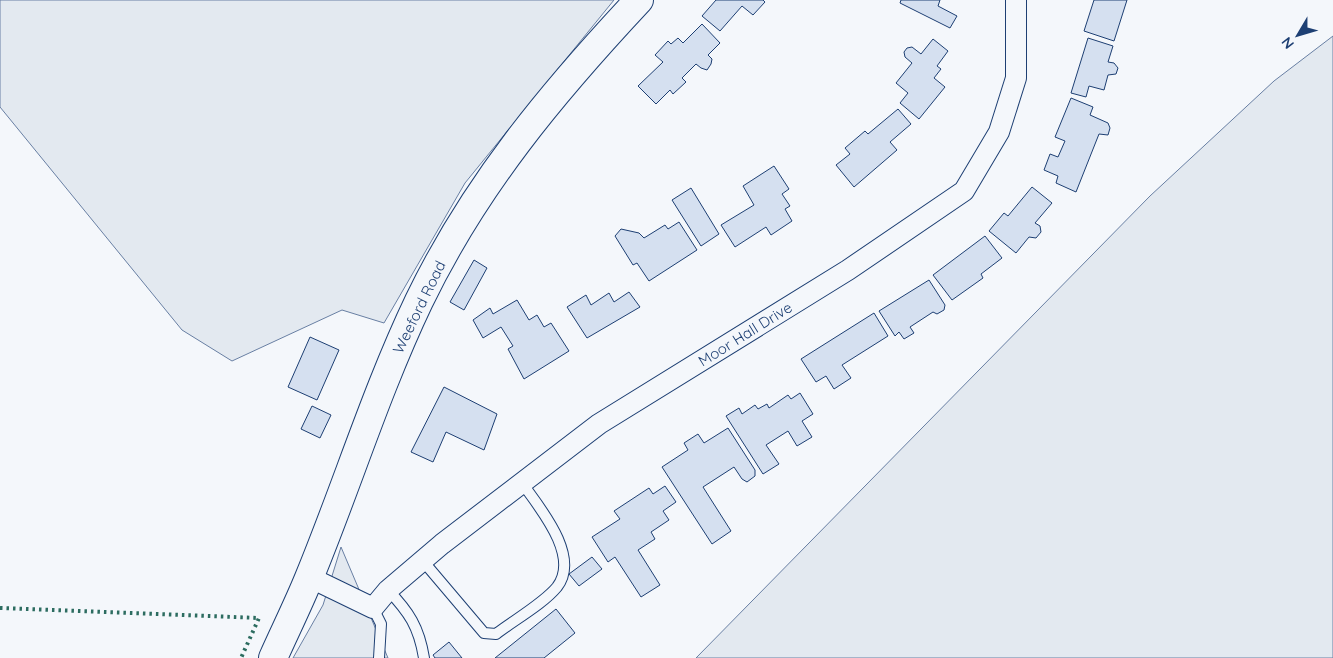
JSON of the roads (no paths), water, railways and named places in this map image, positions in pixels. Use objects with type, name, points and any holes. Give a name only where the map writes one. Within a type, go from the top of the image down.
[{"type":"street","name":"Weeford Road","points":[[273,658],[309,577],[371,411],[420,300],[482,189],[540,111],[639,0]]},
{"type":"street","name":"Moor Hall Drive","points":[[373,608],[388,590],[422,561],[600,424],[848,270],[964,190],[1000,132],[1016,78],[1016,0]]},
{"type":"street","points":[[309,577],[373,608]]},
{"type":"lane","points":[[422,561],[484,633],[496,634],[548,595],[562,578],[564,568],[562,552],[552,526],[522,483]]},
{"type":"lane","points":[[388,590],[406,608],[420,632],[424,658]]},
{"type":"lane","points":[[373,608],[381,624],[379,658]]}]
